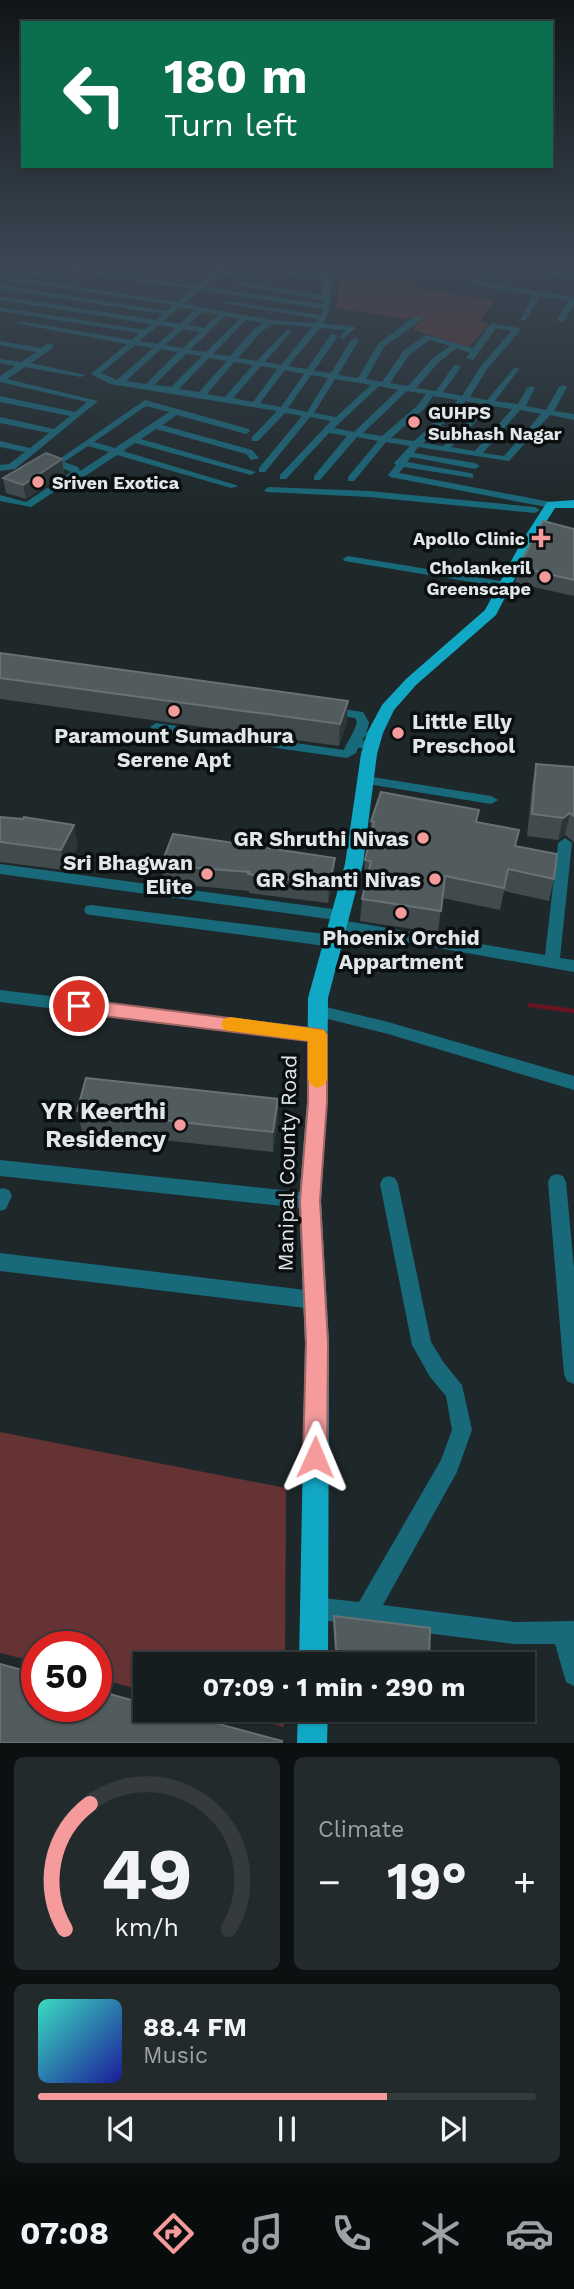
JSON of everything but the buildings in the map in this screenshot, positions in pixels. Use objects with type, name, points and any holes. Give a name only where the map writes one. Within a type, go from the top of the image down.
[{"type":"main road","points":[[549,508],[574,504]]},
{"type":"main road","name":"Manipal County Road","points":[[313,1652],[317,1343],[310,1201],[317,1102],[318,998],[354,864],[366,779],[361,744],[387,708],[411,682],[491,612],[528,541],[549,508]]},
{"type":"main road","points":[[312,1743],[313,1722]]},
{"type":"street","points":[[0,380],[46,348]]},
{"type":"street","points":[[126,348],[95,374],[119,383],[338,420]]},
{"type":"street","points":[[119,383],[158,348]]},
{"type":"street","points":[[160,348],[574,417]]},
{"type":"street","points":[[147,387],[185,348]]},
{"type":"street","points":[[173,390],[215,348]]},
{"type":"street","points":[[200,396],[242,348]]},
{"type":"street","points":[[226,401],[272,348]]},
{"type":"street","points":[[254,406],[298,348]]},
{"type":"street","points":[[255,439],[283,411],[308,372],[328,348]]},
{"type":"street","points":[[136,440],[257,471],[308,415],[350,348]]},
{"type":"street","points":[[361,380],[380,348]]},
{"type":"street","points":[[282,477],[327,430],[381,384],[412,348]]},
{"type":"street","points":[[317,478],[355,435],[452,348]]},
{"type":"street","points":[[462,348],[473,355],[478,348]]},
{"type":"street","points":[[501,348],[465,398],[415,445],[399,463],[393,475],[549,508]]},
{"type":"street","points":[[0,361],[81,375]]},
{"type":"street","points":[[351,479],[384,439],[435,394],[457,367]]},
{"type":"street","points":[[444,450],[490,402],[515,369]]},
{"type":"street","points":[[0,380],[94,401],[12,467],[0,468]]},
{"type":"street","points":[[327,430],[506,459],[549,412],[563,387]]},
{"type":"street","points":[[477,454],[519,407],[531,388]]},
{"type":"street","points":[[0,399],[77,415]]},
{"type":"street","points":[[62,460],[145,403],[177,411],[225,416],[246,431]]},
{"type":"street","points":[[225,416],[242,404]]},
{"type":"street","points":[[0,498],[27,505],[116,453],[177,411]]},
{"type":"street","points":[[0,420],[57,432]]},
{"type":"street","points":[[155,426],[248,452],[254,458]]},
{"type":"street","points":[[88,443],[234,486]]},
{"type":"street","points":[[0,444],[32,451]]},
{"type":"street","points":[[407,454],[475,466]]},
{"type":"street","points":[[43,462],[51,461],[75,469],[76,473],[67,482]]},
{"type":"street","points":[[399,463],[470,476]]},
{"type":"street","points":[[42,501],[54,490]]},
{"type":"street","points":[[269,490],[320,490],[549,508]]},
{"type":"street","points":[[348,559],[507,585]]},
{"type":"street","points":[[156,727],[347,754],[361,744],[363,722],[359,715],[318,710]]},
{"type":"street","points":[[366,779],[491,800]]},
{"type":"street","points":[[552,962],[565,843]]},
{"type":"street","points":[[0,869],[574,966]]},
{"type":"street","points":[[92,910],[337,927]]},
{"type":"street","points":[[0,996],[317,1035]]},
{"type":"street","points":[[318,1011],[388,1028],[574,1083]]},
{"type":"street","points":[[0,1168],[310,1201]]},
{"type":"street","points":[[557,1182],[574,1374]]},
{"type":"street","points":[[365,1614],[450,1465],[463,1430],[455,1392],[422,1345],[389,1184]]},
{"type":"street","points":[[0,1262],[314,1300]]},
{"type":"street","points":[[313,1608],[516,1633],[569,1632],[574,1674]]},
{"type":"shaded area","points":[[0,1432],[286,1488],[285,1652],[133,1652],[133,1688],[112,1682],[112,1631],[21,1631],[21,1658],[0,1653]]},
{"type":"shaded area","points":[[264,1722],[284,1722],[284,1727]]},
{"type":"waterway","points":[[530,1005],[574,1011]]},
{"type":"slow traffic","points":[[230,1024],[317,1035],[317,1080]]},
{"type":"place","name":"GUHPS Subhash Nagar","points":[[414,422]]},
{"type":"place","name":"Sriven Exotica","points":[[38,482]]},
{"type":"place","name":"Apollo Clinic","points":[[541,538]]},
{"type":"place","name":"Cholankeril Greenscape","points":[[545,577]]},
{"type":"place","name":"Paramount Sumadhura Serene Apt","points":[[174,711]]},
{"type":"place","name":"Little Elly Preschool","points":[[398,733]]},
{"type":"place","name":"GR Shruthi Nivas","points":[[423,838]]},
{"type":"place","name":"Sri Bhagwan Elite","points":[[207,874]]},
{"type":"place","name":"GR Shanti Nivas","points":[[435,879]]},
{"type":"place","name":"Phoenix Orchid Appartment","points":[[401,913]]},
{"type":"place","name":"YR Keerthi Residency","points":[[180,1125]]},
{"type":"route","points":[[79,1006],[317,1035],[317,1102],[310,1201],[317,1343],[315,1457]]}]
